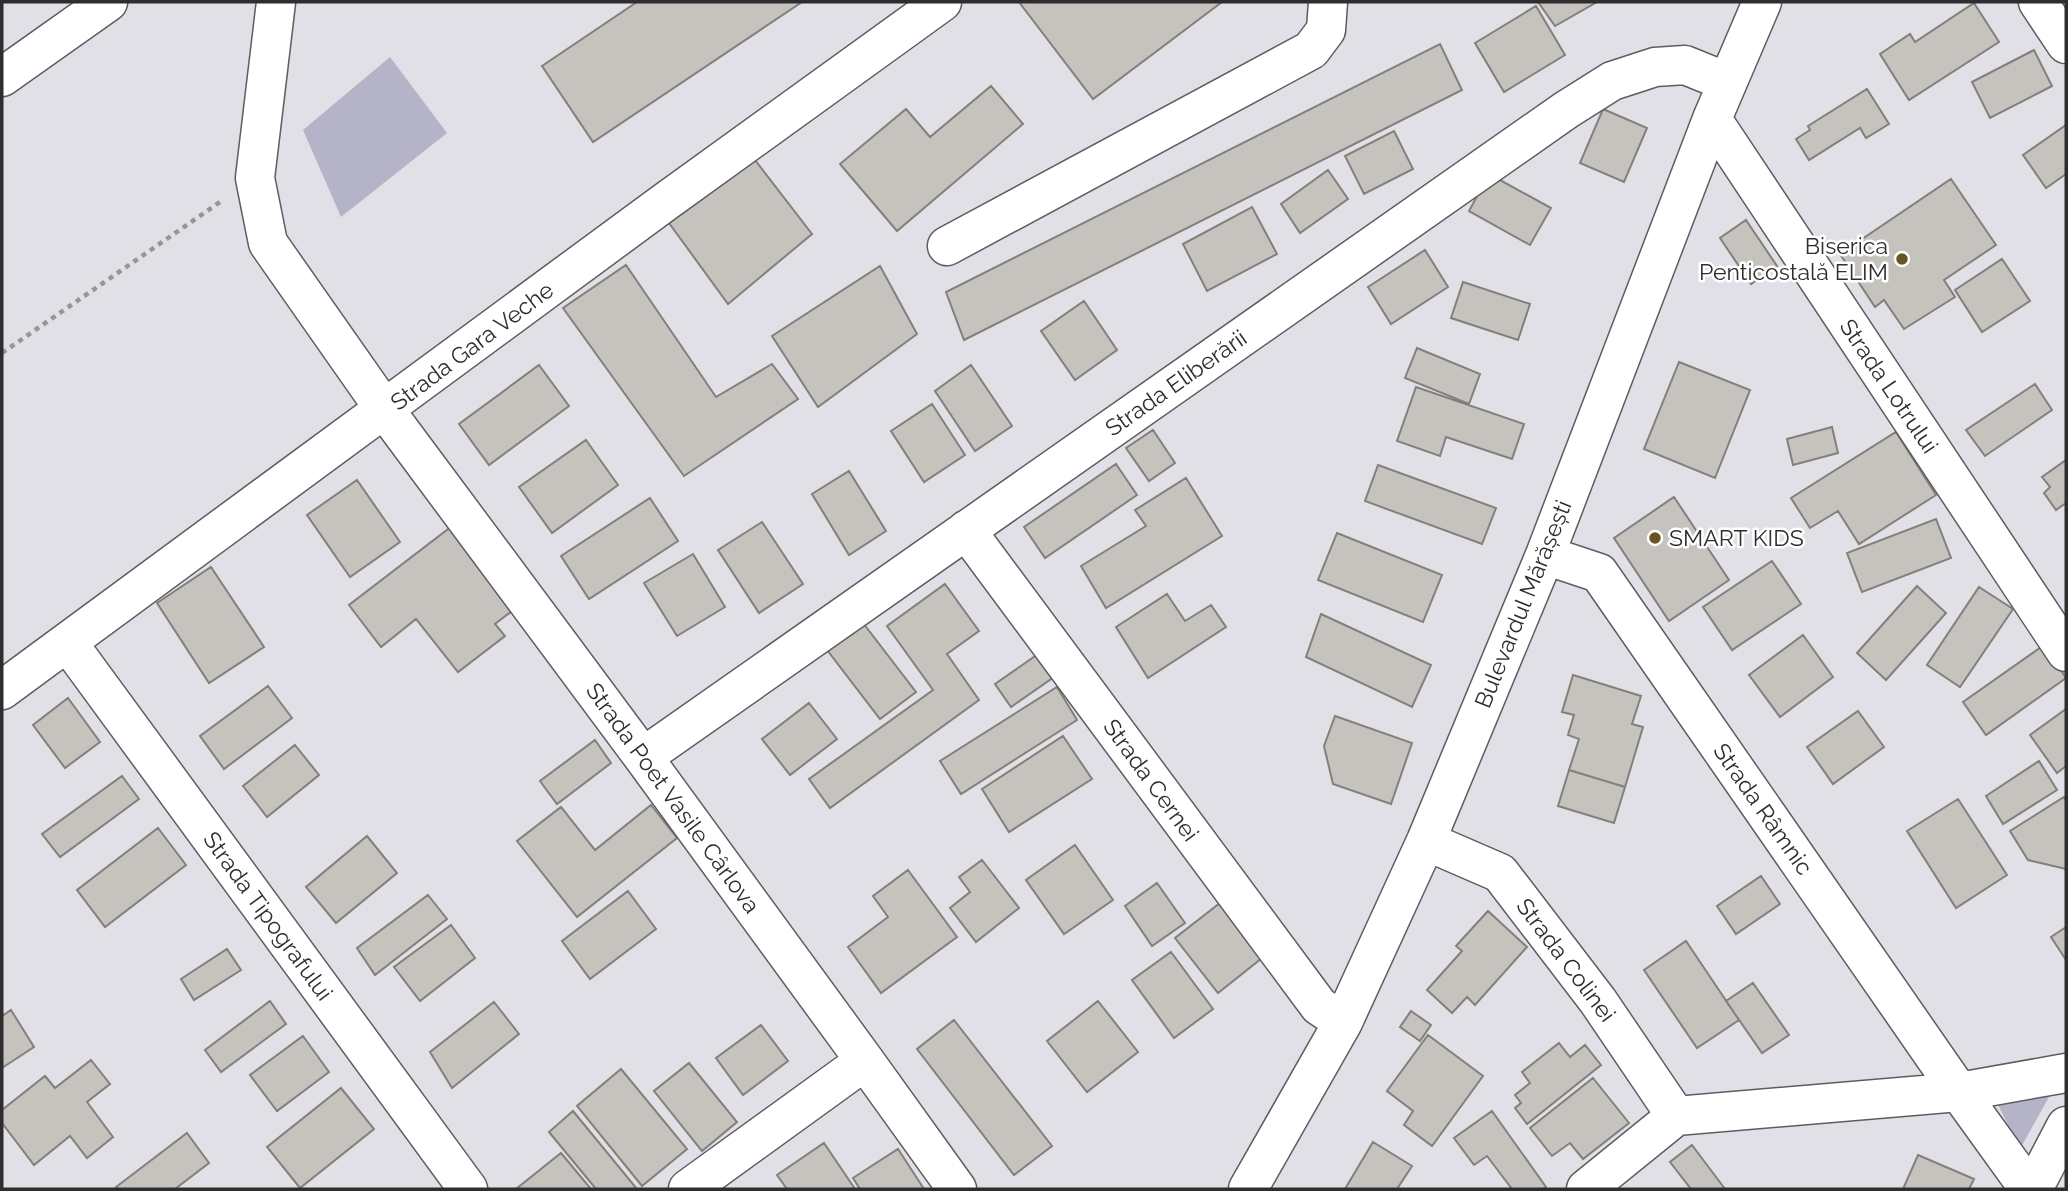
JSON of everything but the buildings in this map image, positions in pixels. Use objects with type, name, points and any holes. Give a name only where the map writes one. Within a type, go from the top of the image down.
[{"type":"street","points":[[2,77],[108,2]]},
{"type":"street","name":"Strada Poet Vasile Cârlova","points":[[276,2],[255,178],[268,243],[384,410],[643,757],[957,1189]]},
{"type":"street","name":"Strada Gara Veche","points":[[2,690],[665,202],[942,2]]},
{"type":"street","points":[[947,246],[1311,50],[1326,30],[1328,2]]},
{"type":"street","name":"Bulevardul Mărășești","points":[[1248,1189],[1343,1023],[1426,841],[1545,555],[1727,82],[1762,2]]},
{"type":"street","points":[[2038,2],[2066,44]]},
{"type":"street","name":"Strada Eliberării","points":[[643,757],[1612,81],[1655,67],[1685,65],[1727,82]]},
{"type":"street","name":"Strada Lotrului","points":[[1713,119],[2066,652]]},
{"type":"street","name":"Strada Cernei","points":[[966,530],[1319,1006],[1343,1023]]},
{"type":"street","name":"Strada Râmnic","points":[[1545,555],[1599,573],[1959,1092],[2031,1189]]},
{"type":"street","name":"Strada Tipografului","points":[[68,643],[468,1189]]},
{"type":"street","name":"Strada Colinei","points":[[1426,841],[1500,873],[1598,1001],[1676,1116]]},
{"type":"street","points":[[688,1189],[865,1061]]},
{"type":"street","points":[[1586,1189],[1676,1116],[1959,1092],[2066,1073]]},
{"type":"street","points":[[2031,1189],[2066,1126]]},
{"type":"path","points":[[2,353],[255,178]]},
{"type":"shaded area","points":[[390,57],[447,133],[341,217],[303,130]]},
{"type":"shaded area","points":[[2054,1088],[2020,1149],[1998,1105]]},
{"type":"place","name":"Biserica Penticostală ELIM","points":[[1902,259]]},
{"type":"place","name":"SMART KIDS","points":[[1655,538]]}]
